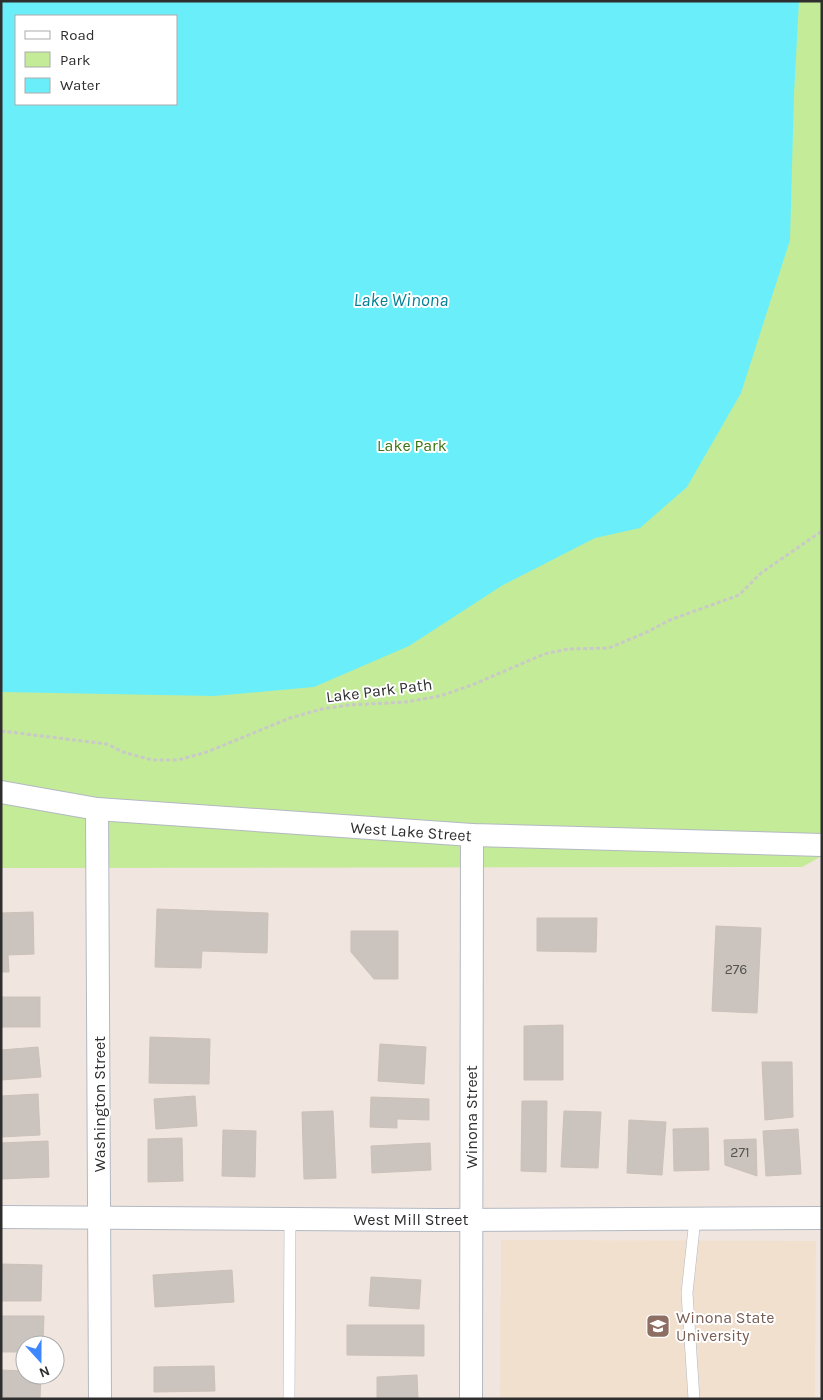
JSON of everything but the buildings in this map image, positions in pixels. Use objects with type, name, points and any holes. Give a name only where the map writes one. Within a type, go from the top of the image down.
[{"type":"street","name":"West Lake Street","points":[[1,792],[97,809],[472,835],[822,845]]},
{"type":"street","name":"Washington Street","points":[[97,809],[100,1399]]},
{"type":"street","name":"Winona Street","points":[[470,1399],[472,835]]},
{"type":"street","name":"West Mill Street","points":[[1,1217],[471,1220],[822,1218]]},
{"type":"lane","points":[[289,1399],[290,1219]]},
{"type":"lane","points":[[694,1399],[687,1293],[695,1219]]},
{"type":"path","name":"Lake Park Path","points":[[1,730],[107,744],[123,752],[152,760],[178,760],[208,752],[290,718],[322,709],[349,705],[406,702],[440,696],[544,654],[568,649],[609,648],[670,620],[739,595],[761,573],[822,531]]},
{"type":"shaded area","name":"Winona State University","points":[[501,1240],[816,1241],[815,1399],[500,1399]]},
{"type":"green space","name":"Lake Winona","points":[[1,1],[822,1],[822,856],[802,867],[1,868]]},
{"type":"water","name":"Lake Winona","points":[[1,1],[799,1],[790,240],[741,393],[687,487],[640,528],[595,538],[503,585],[409,646],[314,687],[214,696],[1,692]]},
{"type":"place","name":"Winona State University","points":[[658,1326]]},
{"type":"park label","name":"Lake Park","points":[[412,445]]}]
